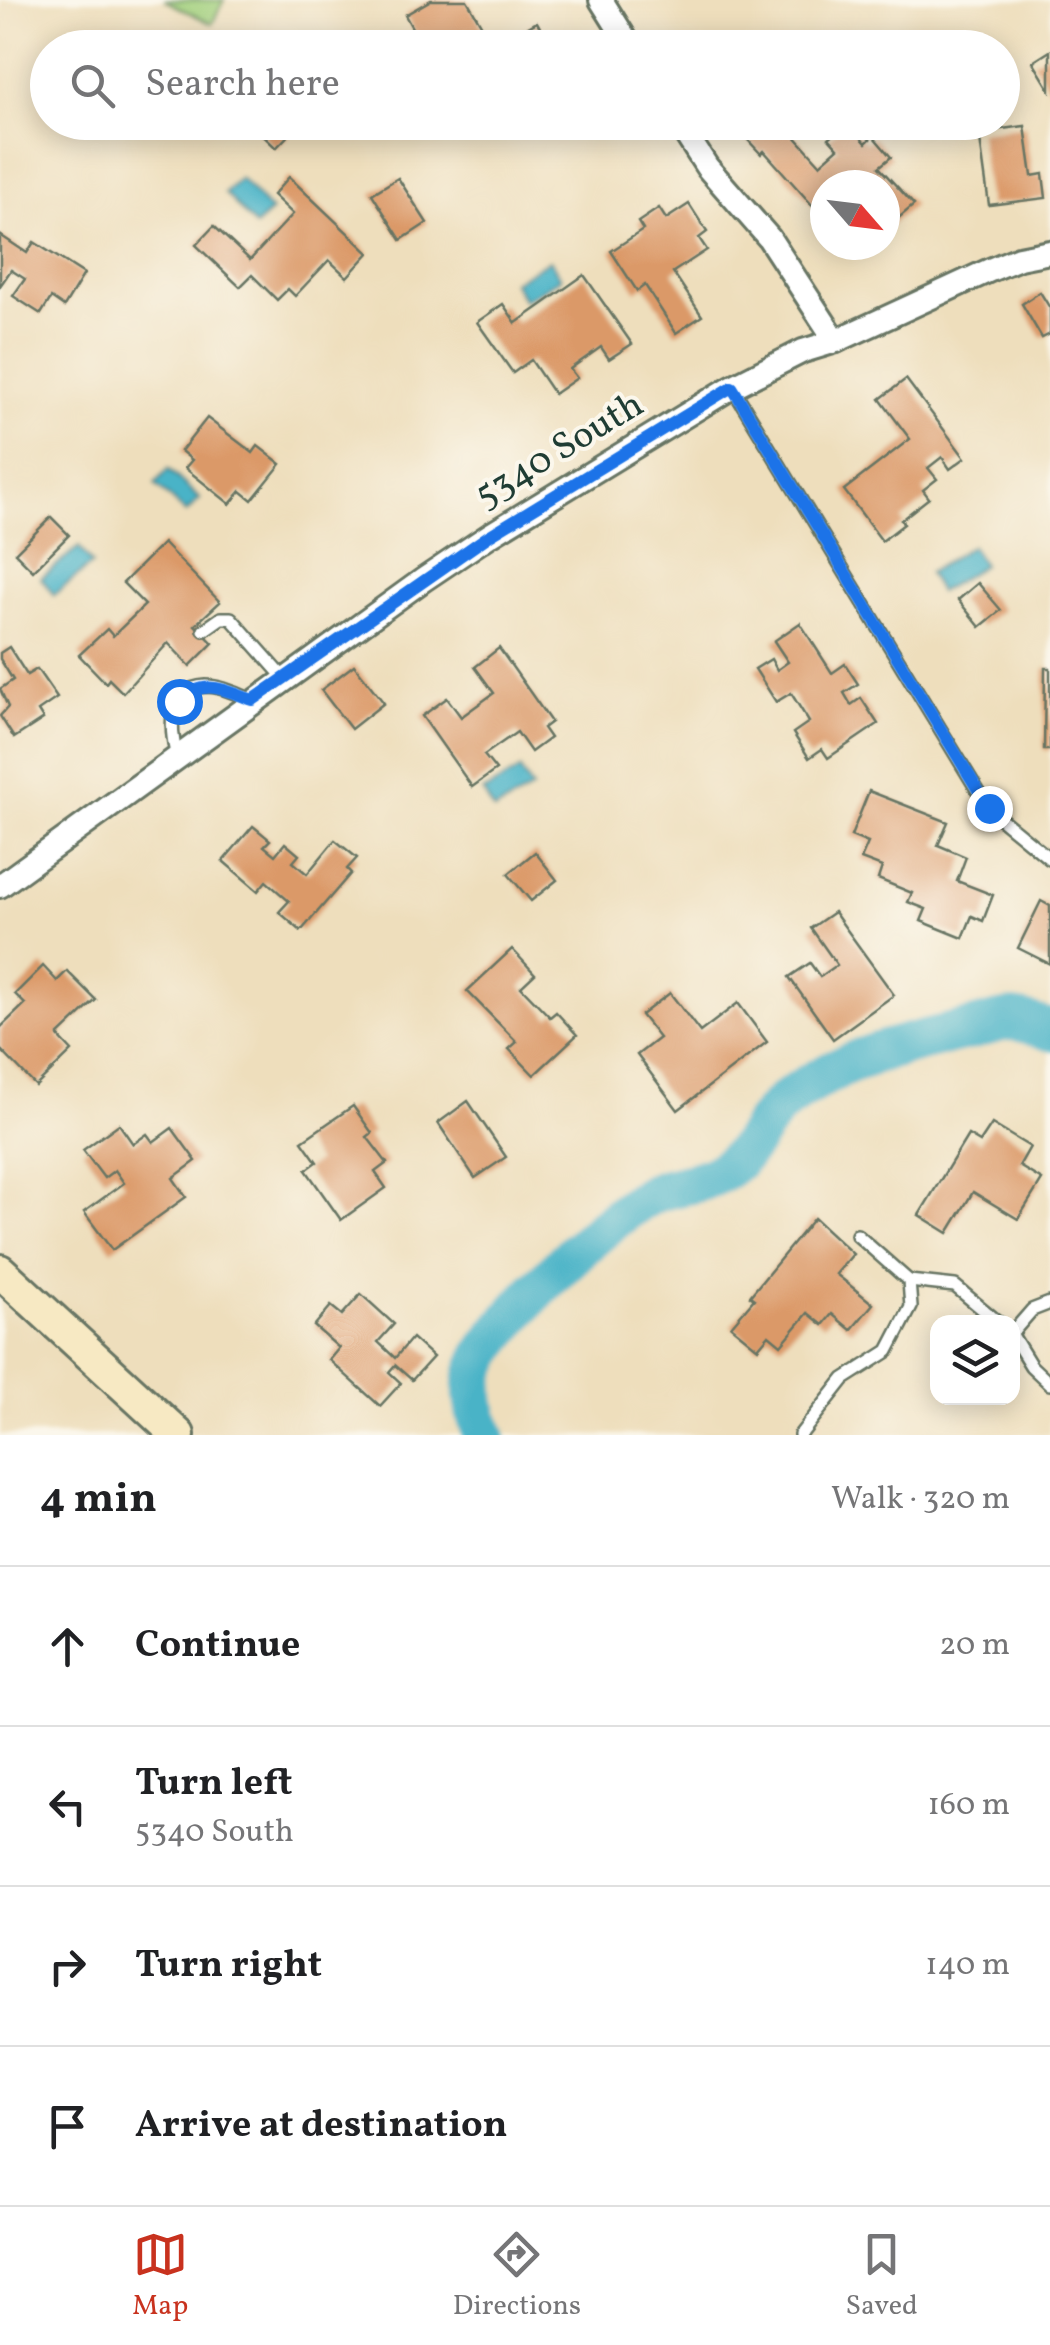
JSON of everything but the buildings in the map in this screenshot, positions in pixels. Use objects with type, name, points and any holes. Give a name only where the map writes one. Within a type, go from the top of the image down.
[{"type":"street","points":[[601,0],[619,30]]},
{"type":"street","points":[[689,140],[706,168],[769,238],[836,341]]},
{"type":"street","name":"5340 South","points":[[0,886],[253,700],[490,535],[732,387],[803,351],[836,341],[1019,258],[1050,252]]},
{"type":"street","points":[[0,1272],[178,1435]]},
{"type":"lane","points":[[732,387],[989,808],[1050,859]]},
{"type":"lane","points":[[204,630],[221,618],[231,618],[284,678]]},
{"type":"lane","points":[[177,757],[169,728],[172,713],[192,690],[206,686],[253,700]]},
{"type":"lane","points":[[857,1235],[909,1281],[956,1286],[990,1315]]},
{"type":"lane","points":[[800,1435],[844,1379],[888,1351],[911,1307],[909,1281]]},
{"type":"lane","points":[[1020,1324],[1032,1310],[1050,1303]]},
{"type":"lane","points":[[1020,1347],[1031,1366],[1050,1384]]},
{"type":"green space","points":[[164,0],[224,0],[212,24]]},
{"type":"water","points":[[240,178],[271,212],[255,226],[225,193]]},
{"type":"water","points":[[550,260],[561,278],[524,300],[513,282]]},
{"type":"water","points":[[168,469],[200,499],[186,513],[155,484]]},
{"type":"water","points":[[971,546],[983,565],[939,592],[928,573]]},
{"type":"water","points":[[79,547],[92,564],[54,595],[41,578]]},
{"type":"water","points":[[520,770],[532,789],[494,811],[483,792]]},
{"type":"waterway","points":[[485,1435],[476,1411],[474,1385],[487,1350],[555,1272],[635,1204],[654,1193],[719,1173],[741,1156],[785,1101],[850,1063],[896,1047],[1002,1021],[1013,1020],[1050,1030]]},
{"type":"route","points":[[179,701],[192,690],[206,686],[253,700],[490,535],[732,387],[989,808]]}]
